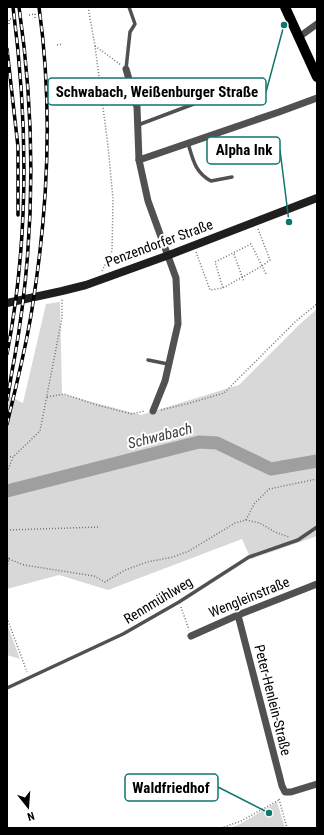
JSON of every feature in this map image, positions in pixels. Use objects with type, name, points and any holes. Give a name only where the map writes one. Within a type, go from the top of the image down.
[{"type":"main road","points":[[285,7],[317,77]]},
{"type":"main road","name":"Penzendorfer Straße","points":[[7,303],[62,292],[169,254],[317,198]]},
{"type":"street","points":[[299,37],[317,24]]},
{"type":"street","points":[[126,69],[137,107],[139,160],[148,201],[169,254],[176,278],[178,324],[170,364],[153,411]]},
{"type":"street","points":[[139,160],[317,98]]},
{"type":"street","name":"Wengleinstraße","points":[[191,636],[238,615],[317,584]]},
{"type":"street","name":"Peter-Henlein-Straße","points":[[238,615],[282,786],[285,792]]},
{"type":"street","points":[[285,792],[291,792],[317,784]]},
{"type":"lane","points":[[126,69],[130,32],[135,24],[129,7]]},
{"type":"lane","points":[[138,125],[199,102]]},
{"type":"lane","points":[[188,143],[197,170],[203,177],[211,181],[232,177]]},
{"type":"lane","points":[[148,360],[170,364]]},
{"type":"lane","name":"Rennmühlweg","points":[[7,688],[123,634],[179,602],[249,557],[298,540],[317,527]]},
{"type":"path","points":[[88,7],[95,46],[108,146],[113,199],[112,250],[97,280]]},
{"type":"path","points":[[29,15],[36,14],[35,19]]},
{"type":"path","points":[[9,24],[8,20],[12,19]]},
{"type":"path","points":[[57,45],[62,44]]},
{"type":"path","points":[[95,46],[126,69]]},
{"type":"path","points":[[193,245],[210,290],[224,288],[270,260],[255,222]]},
{"type":"path","points":[[224,288],[215,262],[251,244],[266,274]]},
{"type":"path","points":[[233,253],[244,282]]},
{"type":"path","points":[[7,472],[13,457],[40,431],[47,397],[49,378],[62,318],[62,292]]},
{"type":"path","points":[[47,397],[64,394],[97,406],[132,414],[190,403],[224,393],[276,341],[317,304]]},
{"type":"path","points":[[7,456],[13,457]]},
{"type":"path","points":[[246,520],[254,504],[269,489],[317,479]]},
{"type":"path","points":[[8,559],[24,565],[94,576],[105,582],[125,570],[146,562],[173,557],[189,551],[235,523],[246,520],[260,523],[275,532],[298,540]]},
{"type":"path","points":[[7,530],[100,527]]},
{"type":"path","points":[[7,555],[7,567]]},
{"type":"path","points":[[179,602],[191,636]]},
{"type":"path","points":[[7,618],[29,678]]},
{"type":"path","points":[[221,828],[241,821],[279,800],[285,792]]},
{"type":"path","points":[[279,800],[287,828]]},
{"type":"shaded area","points":[[60,302],[62,394],[141,415],[239,385],[317,309],[317,536],[251,559],[242,539],[108,590],[59,575],[7,589],[7,395],[23,403],[46,304]]},
{"type":"shaded area","points":[[7,624],[20,659],[7,655]]},
{"type":"shaded area","points":[[277,802],[285,828],[230,828],[240,824]]},
{"type":"waterway","name":"Schwabach","points":[[7,491],[199,442],[217,443],[271,469],[317,461]]},
{"type":"railway","points":[[7,354],[19,268],[23,224],[24,181],[21,94],[13,7]]},
{"type":"railway","points":[[7,400],[21,317],[26,273],[31,184],[25,51],[19,7]]},
{"type":"railway","points":[[7,424],[30,324],[42,234],[45,196],[47,158],[46,82],[39,7]]},
{"type":"railway","points":[[7,49],[18,147],[18,215]]},
{"type":"place","name":"Schwabach, Weißenburger Straße","points":[[284,25]]},
{"type":"place","name":"Alpha Ink","points":[[289,222]]},
{"type":"place","name":"Waldfriedhof","points":[[269,813]]}]
